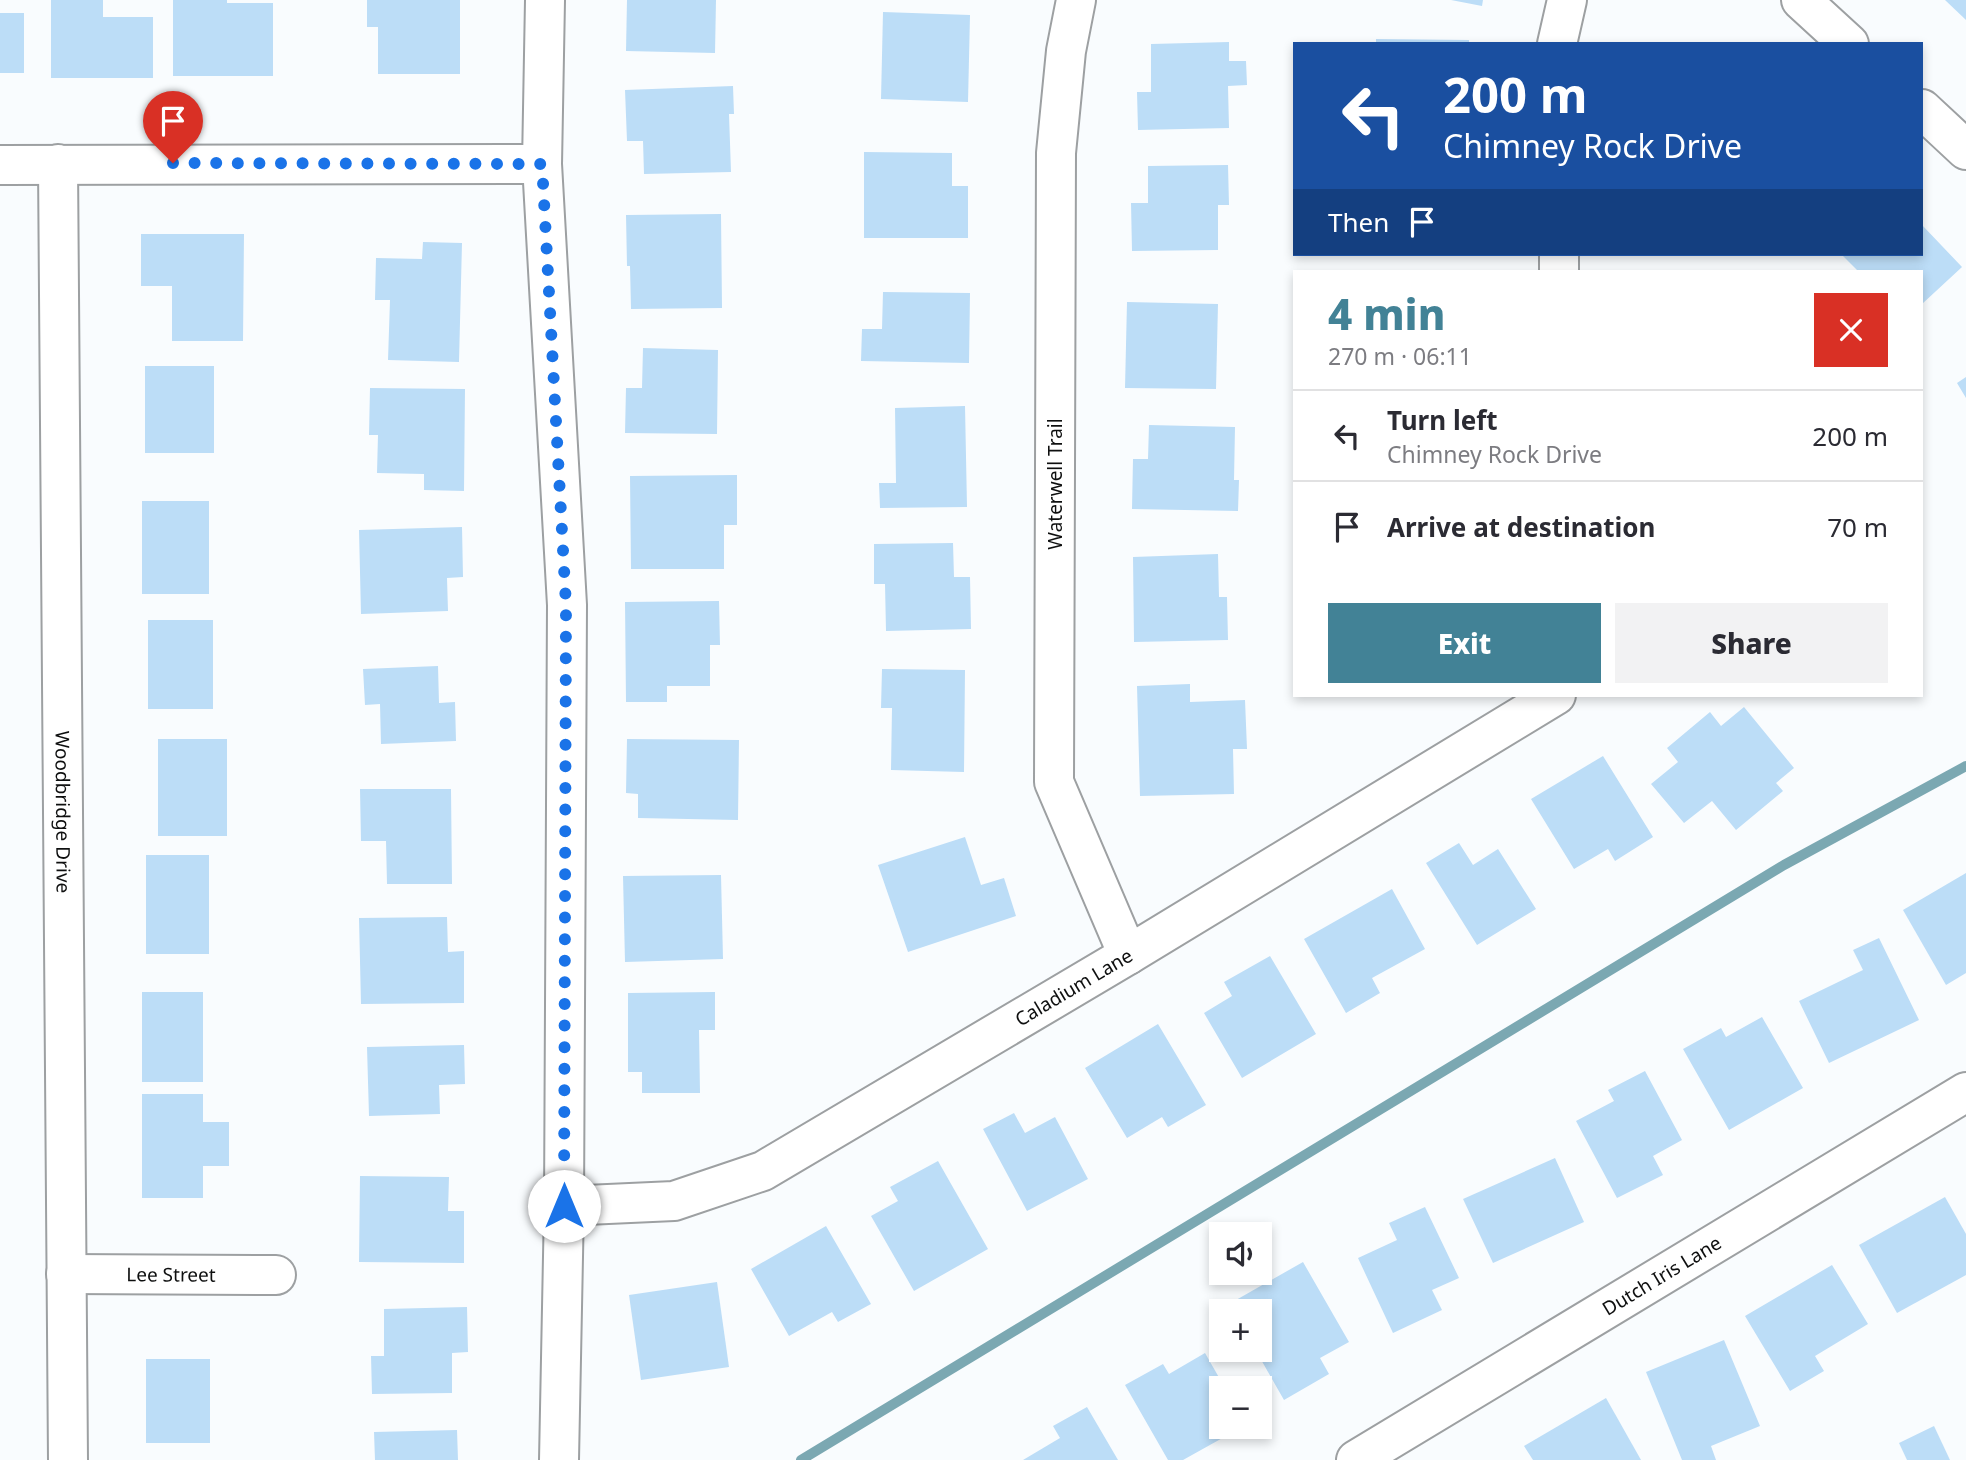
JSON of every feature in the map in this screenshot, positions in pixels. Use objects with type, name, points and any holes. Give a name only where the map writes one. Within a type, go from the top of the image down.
[{"type":"street","points":[[545,0],[542,164],[566,605],[564,1206],[559,1460]]},
{"type":"street","name":"Waterwell Trail","points":[[1076,0],[1066,51],[1056,153],[1054,782],[1128,955]]},
{"type":"street","points":[[1557,42],[1567,0]]},
{"type":"street","points":[[1801,0],[1847,42]]},
{"type":"street","points":[[1923,111],[1966,150]]},
{"type":"street","name":"Woodbridge Drive","points":[[58,164],[68,1460]]},
{"type":"street","points":[[0,165],[542,164]]},
{"type":"street","name":"Caladium Lane","points":[[564,1206],[674,1201],[763,1171],[1128,955],[1553,697]]},
{"type":"street","name":"Dutch Iris Lane","points":[[1356,1460],[1966,1091]]},
{"type":"street","name":"Lee Street","points":[[66,1274],[276,1275]]},
{"type":"building","points":[[51,0],[103,0],[103,17],[153,17],[153,78],[51,78]]},
{"type":"building","points":[[173,0],[273,3],[273,76],[173,76]]},
{"type":"building","points":[[367,0],[460,0],[460,74],[378,74],[378,27],[367,27]]},
{"type":"building","points":[[627,0],[716,0],[715,53],[626,51]]},
{"type":"building","points":[[1451,0],[1483,0],[1482,6]]},
{"type":"building","points":[[1945,0],[1966,0],[1966,20]]},
{"type":"building","points":[[883,12],[970,15],[968,102],[881,99]]},
{"type":"building","points":[[0,13],[24,13],[24,73],[0,73]]},
{"type":"building","points":[[1376,39],[1469,40],[1469,42],[1376,42]]},
{"type":"building","points":[[1229,42],[1229,61],[1246,61],[1247,85],[1228,86],[1229,128],[1138,130],[1137,92],[1151,92],[1151,44]]},
{"type":"building","points":[[733,86],[734,114],[729,114],[731,172],[644,174],[643,141],[627,141],[625,90]]},
{"type":"building","points":[[864,152],[952,153],[952,186],[968,186],[968,238],[864,238]]},
{"type":"building","points":[[1228,165],[1229,205],[1218,205],[1218,250],[1132,251],[1131,203],[1148,203],[1148,166]]},
{"type":"building","points":[[721,214],[722,308],[631,309],[626,215]]},
{"type":"building","points":[[1923,226],[1962,267],[1923,303],[1923,270],[1857,270],[1843,256],[1923,256]]},
{"type":"building","points":[[141,234],[244,234],[243,341],[172,341],[172,286],[141,286]]},
{"type":"building","points":[[423,242],[462,243],[459,362],[388,360],[390,300],[375,300],[376,258],[422,259]]},
{"type":"building","points":[[883,292],[970,293],[969,363],[861,361],[862,329],[882,329]]},
{"type":"building","points":[[1127,302],[1218,304],[1216,389],[1125,388]]},
{"type":"building","points":[[643,348],[718,350],[717,434],[625,433],[626,388],[642,388]]},
{"type":"building","points":[[145,366],[214,366],[214,453],[145,453]]},
{"type":"building","points":[[1966,377],[1966,398],[1957,383]]},
{"type":"building","points":[[370,388],[465,389],[464,491],[424,490],[424,474],[377,473],[378,435],[369,435]]},
{"type":"building","points":[[965,406],[967,507],[880,508],[879,483],[896,483],[895,408]]},
{"type":"building","points":[[1149,425],[1235,427],[1234,480],[1239,480],[1238,511],[1132,509],[1133,459],[1148,459]]},
{"type":"building","points":[[737,475],[737,525],[724,525],[724,569],[631,569],[630,476]]},
{"type":"building","points":[[142,501],[209,501],[209,594],[142,594]]},
{"type":"building","points":[[462,527],[463,577],[447,578],[448,611],[361,614],[359,530]]},
{"type":"building","points":[[953,543],[954,577],[970,577],[971,629],[886,631],[885,584],[874,584],[874,544]]},
{"type":"building","points":[[1218,554],[1219,597],[1227,597],[1228,640],[1134,642],[1133,557]]},
{"type":"building","points":[[719,601],[720,645],[710,645],[710,686],[667,686],[667,702],[626,702],[625,602]]},
{"type":"building","points":[[148,620],[213,620],[213,709],[148,709]]},
{"type":"building","points":[[438,666],[439,703],[455,702],[456,741],[381,744],[380,704],[365,705],[363,669]]},
{"type":"building","points":[[882,669],[965,670],[964,772],[891,770],[892,708],[881,708]]},
{"type":"building","points":[[1190,684],[1190,702],[1245,700],[1247,749],[1233,749],[1234,794],[1140,796],[1137,686]]},
{"type":"building","points":[[1744,707],[1794,768],[1776,783],[1783,791],[1736,830],[1712,801],[1684,823],[1651,784],[1678,762],[1667,748],[1710,712],[1721,726]]},
{"type":"building","points":[[158,739],[227,739],[227,836],[158,836]]},
{"type":"building","points":[[627,739],[739,740],[738,820],[638,818],[638,794],[626,793]]},
{"type":"building","points":[[1603,756],[1653,837],[1615,861],[1608,849],[1574,869],[1531,799]]},
{"type":"building","points":[[360,789],[451,789],[452,884],[387,884],[386,841],[361,841]]},
{"type":"building","points":[[965,837],[981,885],[1004,878],[1016,916],[908,952],[878,865]]},
{"type":"building","points":[[1459,843],[1473,865],[1498,849],[1536,909],[1477,945],[1426,863]]},
{"type":"building","points":[[146,855],[209,855],[209,954],[146,954]]},
{"type":"building","points":[[1966,873],[1966,973],[1946,985],[1903,910]]},
{"type":"building","points":[[721,875],[723,959],[625,962],[623,876]]},
{"type":"building","points":[[1392,889],[1425,949],[1372,978],[1380,993],[1346,1013],[1304,939]]},
{"type":"building","points":[[447,917],[448,952],[464,951],[464,1003],[361,1004],[359,918]]},
{"type":"building","points":[[1879,938],[1919,1020],[1829,1063],[1799,1001],[1863,970],[1853,950]]},
{"type":"building","points":[[1270,956],[1316,1034],[1242,1078],[1204,1013],[1232,996],[1224,982]]},
{"type":"building","points":[[142,992],[203,992],[203,1082],[142,1082]]},
{"type":"building","points":[[715,992],[715,1030],[699,1030],[700,1093],[642,1093],[642,1072],[628,1072],[628,993]]},
{"type":"building","points":[[1762,1017],[1803,1088],[1729,1130],[1683,1049],[1721,1028],[1726,1037]]},
{"type":"building","points":[[1158,1024],[1206,1105],[1168,1127],[1162,1117],[1127,1138],[1085,1068]]},
{"type":"building","points":[[464,1045],[465,1084],[439,1085],[440,1114],[369,1116],[367,1047]]},
{"type":"building","points":[[1645,1071],[1682,1140],[1653,1156],[1663,1175],[1617,1198],[1576,1121],[1614,1101],[1608,1090]]},
{"type":"building","points":[[142,1094],[203,1094],[203,1122],[229,1122],[229,1166],[203,1166],[203,1198],[142,1198]]},
{"type":"building","points":[[1014,1113],[1025,1133],[1055,1117],[1088,1179],[1027,1211],[983,1129]]},
{"type":"building","points":[[1555,1158],[1584,1222],[1493,1263],[1463,1199]]},
{"type":"building","points":[[938,1161],[988,1249],[914,1291],[871,1216],[898,1201],[890,1187]]},
{"type":"building","points":[[360,1176],[449,1177],[448,1211],[464,1211],[464,1263],[359,1262]]},
{"type":"building","points":[[1945,1197],[1966,1234],[1966,1275],[1897,1313],[1859,1245]]},
{"type":"building","points":[[1425,1207],[1459,1278],[1432,1290],[1442,1310],[1393,1333],[1358,1258],[1397,1240],[1389,1223]]},
{"type":"building","points":[[826,1226],[871,1304],[838,1322],[832,1312],[789,1336],[751,1269]]},
{"type":"building","points":[[1303,1262],[1349,1342],[1320,1358],[1329,1374],[1284,1400],[1262,1362],[1272,1362],[1272,1299],[1238,1299],[1263,1285],[1272,1285],[1272,1280]]},
{"type":"building","points":[[1832,1265],[1868,1324],[1815,1356],[1824,1371],[1790,1391],[1745,1316]]},
{"type":"building","points":[[717,1282],[729,1367],[641,1380],[629,1295]]},
{"type":"building","points":[[467,1307],[468,1352],[452,1353],[452,1393],[372,1394],[371,1356],[384,1356],[384,1309]]},
{"type":"building","points":[[1724,1340],[1760,1426],[1711,1446],[1716,1460],[1682,1460],[1646,1372]]},
{"type":"building","points":[[1205,1353],[1218,1376],[1209,1376],[1209,1439],[1221,1439],[1183,1460],[1168,1460],[1125,1385],[1163,1364],[1169,1374]]},
{"type":"building","points":[[146,1359],[210,1359],[210,1443],[146,1443]]},
{"type":"building","points":[[1606,1398],[1641,1460],[1533,1460],[1524,1446]]},
{"type":"building","points":[[1087,1407],[1118,1460],[1023,1460],[1060,1438],[1053,1426]]},
{"type":"building","points":[[1934,1426],[1950,1460],[1907,1460],[1899,1443]]},
{"type":"building","points":[[457,1430],[458,1460],[375,1460],[374,1432]]},
{"type":"waterway","points":[[801,1460],[1784,865],[1966,766]]},
{"type":"route","points":[[173,163],[542,164],[566,605],[564,1206]]}]
